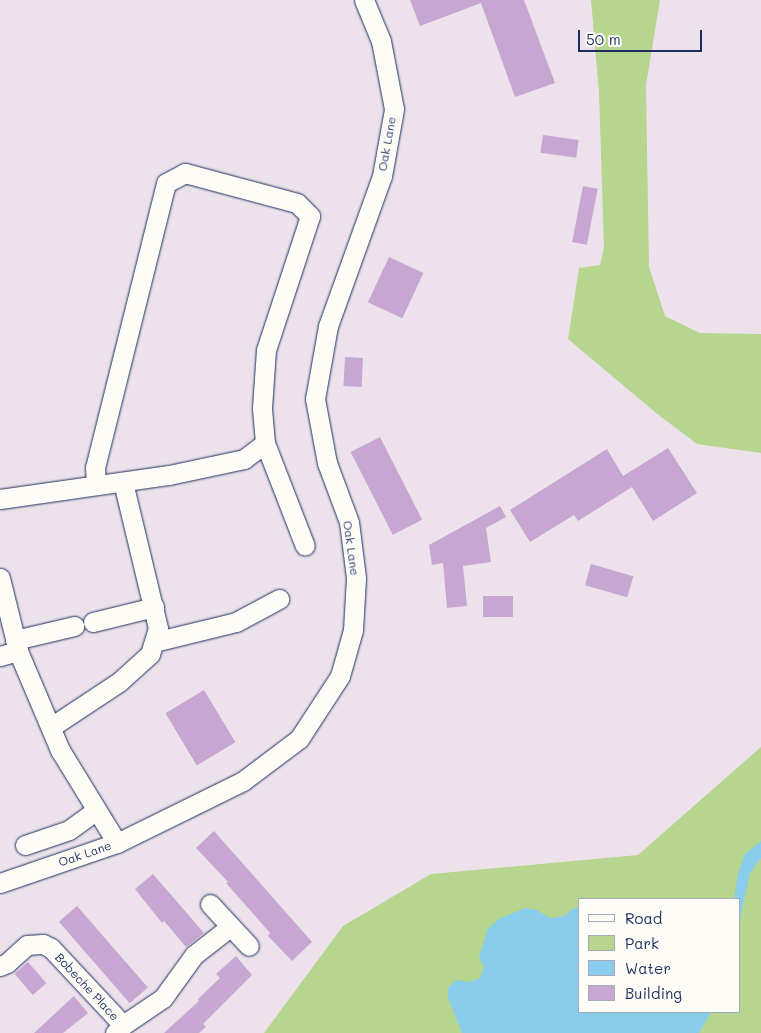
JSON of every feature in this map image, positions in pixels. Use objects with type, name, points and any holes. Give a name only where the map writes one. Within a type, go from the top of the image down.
[{"type":"street","name":"Oak Lane","points":[[0,883],[117,844],[243,781],[299,739],[340,676],[353,630],[356,578],[349,522],[327,463],[315,398],[328,326],[382,176],[394,109],[381,41],[364,0]]},
{"type":"street","points":[[96,485],[95,468],[166,183],[185,173],[297,202],[310,216],[266,350],[262,408],[265,443],[305,546]]},
{"type":"street","points":[[0,499],[169,475],[244,459],[265,443]]},
{"type":"street","points":[[51,727],[119,682],[150,654],[154,642],[158,628],[123,482]]},
{"type":"street","points":[[0,578],[11,649],[51,727],[60,750],[117,844]]},
{"type":"street","points":[[154,642],[236,622],[279,599]]},
{"type":"street","points":[[93,622],[154,608]]},
{"type":"street","points":[[11,649],[74,626]]},
{"type":"street","points":[[25,845],[69,830],[97,810]]},
{"type":"street","points":[[210,904],[249,946]]},
{"type":"street","points":[[119,1029],[163,998],[194,955],[230,927]]},
{"type":"street","name":"Bobeche Place","points":[[0,966],[7,963],[27,945],[43,944],[51,948],[119,1029]]},
{"type":"green space","points":[[591,0],[660,0],[646,85],[649,267],[665,316],[700,333],[761,334],[761,453],[697,444],[656,413],[568,339],[579,268],[600,265],[604,248],[599,92]]},
{"type":"green space","points":[[761,747],[761,1033],[264,1033],[343,926],[431,874],[638,855]]},
{"type":"water","points":[[761,841],[761,858],[750,873],[741,914],[741,898],[734,898],[738,874],[745,854]]},
{"type":"water","points":[[525,908],[537,910],[550,918],[565,916],[572,909],[578,908],[578,1013],[710,1013],[699,1033],[462,1033],[448,998],[448,988],[456,980],[469,982],[480,978],[484,967],[479,957],[488,929],[499,919]]},
{"type":"building","points":[[410,0],[524,0],[555,83],[515,97],[481,3],[420,26]]},
{"type":"building","points":[[543,135],[579,140],[576,158],[540,153]]},
{"type":"building","points":[[583,186],[598,189],[587,245],[572,242]]},
{"type":"building","points":[[389,257],[423,273],[402,318],[368,302]]},
{"type":"building","points":[[345,357],[363,358],[361,387],[343,386]]},
{"type":"building","points":[[380,437],[422,520],[393,535],[351,452]]},
{"type":"building","points":[[668,448],[697,493],[653,521],[632,487],[578,521],[574,515],[530,542],[510,510],[607,449],[623,476]]},
{"type":"building","points":[[500,506],[506,517],[486,528],[491,562],[463,566],[467,606],[447,608],[443,563],[432,565],[429,545]]},
{"type":"building","points":[[591,564],[633,576],[627,597],[585,585]]},
{"type":"building","points":[[483,596],[513,596],[513,617],[483,617]]},
{"type":"building","points":[[204,690],[235,742],[197,765],[165,713]]},
{"type":"building","points":[[214,831],[312,942],[292,961],[268,936],[270,933],[226,883],[228,882],[196,848]]},
{"type":"building","points":[[153,874],[204,933],[186,947],[164,921],[162,923],[135,889]]},
{"type":"building","points":[[77,906],[148,988],[130,1003],[59,922]]},
{"type":"building","points":[[236,956],[252,975],[203,1024],[206,1027],[199,1033],[164,1033],[199,1001],[198,999],[220,978],[216,974]]},
{"type":"building","points":[[28,962],[46,983],[33,995],[14,974]]},
{"type":"building","points":[[74,996],[88,1013],[63,1033],[34,1033]]}]
